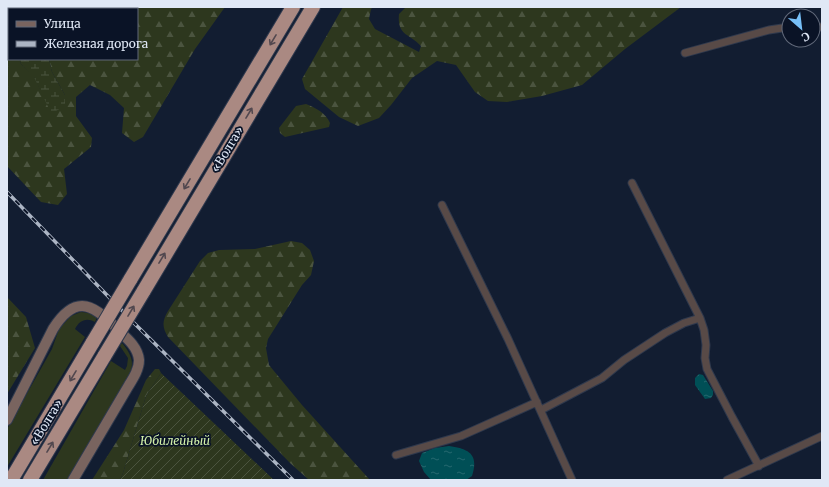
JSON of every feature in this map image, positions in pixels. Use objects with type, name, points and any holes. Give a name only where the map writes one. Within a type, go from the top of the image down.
[{"type":"highway","name":"«Волга»","points":[[11,480],[293,7]]},
{"type":"highway","name":"«Волга»","points":[[30,480],[313,7]]},
{"type":"main road","points":[[7,420],[53,329],[61,317],[72,309],[85,306],[96,309],[102,313],[132,344],[138,355],[139,364],[135,375],[73,480]]},
{"type":"street","points":[[685,53],[781,28]]},
{"type":"street","points":[[632,183],[700,318],[704,330],[707,369],[759,466]]},
{"type":"street","points":[[442,205],[541,410],[572,480]]},
{"type":"street","points":[[541,410],[586,388],[602,378],[624,360],[665,333],[684,323],[700,318]]},
{"type":"street","points":[[396,455],[461,436],[537,402]]},
{"type":"street","points":[[727,480],[822,436]]},
{"type":"green space","points":[[7,7],[225,7],[195,49],[143,137],[134,142],[122,133],[124,108],[110,95],[90,85],[76,97],[76,116],[92,138],[91,147],[64,169],[67,194],[58,205],[41,202],[7,166]]},
{"type":"green space","points":[[343,7],[373,7],[371,9],[369,19],[375,29],[419,52],[421,46],[405,33],[400,26],[399,14],[406,7],[681,7],[625,49],[582,85],[542,96],[507,102],[488,101],[475,92],[456,65],[437,61],[412,78],[379,118],[358,126],[339,117],[305,89],[302,79]]},
{"type":"green space","points":[[19,60],[49,60],[52,72],[65,95],[65,106],[56,111],[50,111],[34,77],[21,64]]},
{"type":"green space","points":[[306,104],[317,109],[328,119],[330,123],[329,127],[285,137],[280,133],[279,128],[296,106]]},
{"type":"green space","points":[[291,241],[302,243],[310,250],[314,261],[311,275],[302,285],[268,339],[266,348],[269,365],[302,405],[370,480],[309,480],[290,463],[168,337],[165,330],[164,321],[168,311],[200,261],[208,253],[219,250],[255,249]]},
{"type":"green space","points":[[7,297],[26,317],[35,348],[7,394]]},
{"type":"green space","points":[[81,312],[90,313],[97,317],[95,322],[89,320],[83,321],[75,329],[85,337],[7,467],[7,429],[52,349],[59,329],[71,316]]},
{"type":"green space","points":[[122,343],[130,355],[132,363],[128,377],[68,480],[43,480],[111,361],[125,370],[128,358],[120,346]]},
{"type":"green space","points":[[155,369],[159,369],[161,373],[146,396],[120,480],[92,480],[124,430],[146,380]]},
{"type":"green space","name":"Юбилейный","points":[[161,373],[274,480],[120,480],[146,396]]},
{"type":"water","points":[[699,374],[703,375],[713,391],[711,398],[705,399],[695,385],[695,378]]},
{"type":"water","points":[[449,446],[462,449],[471,454],[474,462],[472,476],[466,480],[431,480],[424,472],[419,461],[422,453],[435,448]]},
{"type":"railway","points":[[7,192],[134,323],[293,480]]}]
